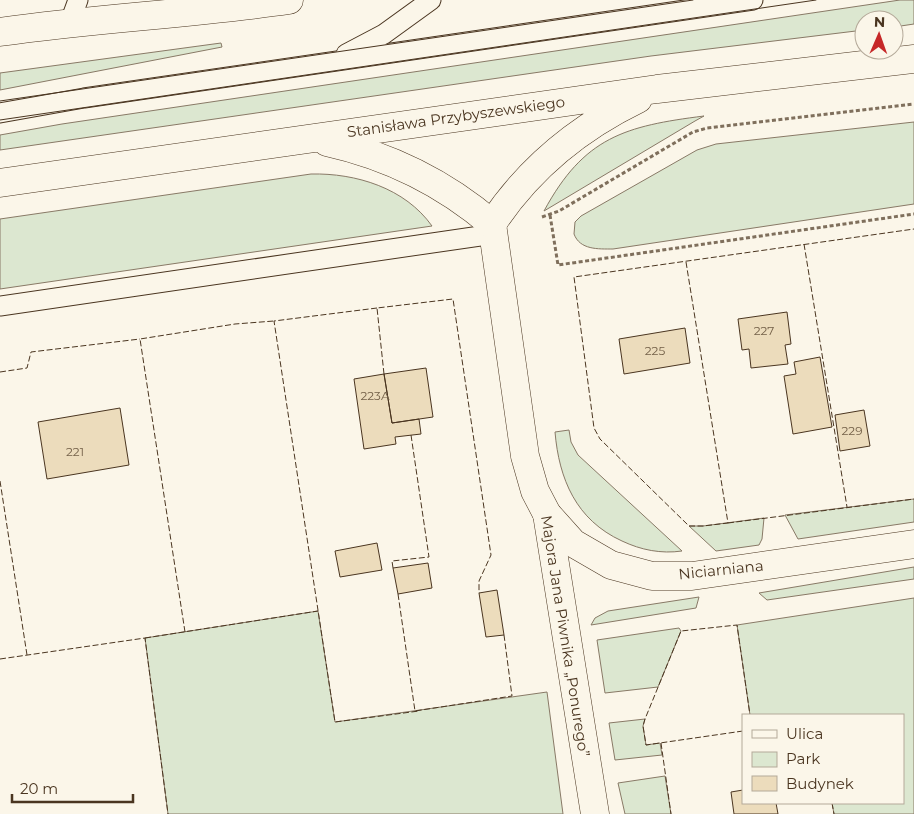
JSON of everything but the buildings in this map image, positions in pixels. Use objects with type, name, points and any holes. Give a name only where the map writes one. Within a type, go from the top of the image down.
[{"type":"main road","points":[[0,32],[74,11],[216,11],[289,0]]},
{"type":"main road","name":"Stanisława Przybyszewskiego","points":[[0,183],[657,89],[914,59]]},
{"type":"main road","points":[[309,138],[363,150],[428,177],[493,229],[523,183],[555,151],[575,135],[612,112],[657,89]]},
{"type":"main road","name":"Majora Jana Piwnika „Ponurego”","points":[[493,229],[525,456],[535,491],[547,514],[595,814]]},
{"type":"main road","name":"Niciarniana","points":[[547,514],[573,543],[612,565],[652,576],[692,576],[914,544]]},
{"type":"lane","points":[[296,67],[320,62],[358,49],[384,34],[431,0]]},
{"type":"lane","points":[[0,113],[296,67],[753,0]]},
{"type":"lane","points":[[0,306],[493,229]]},
{"type":"path","points":[[493,229],[550,214],[693,132],[707,128],[914,104]]},
{"type":"path","points":[[550,214],[558,265],[914,214]]},
{"type":"green space","points":[[900,0],[914,0],[914,24],[904,26],[904,10],[854,10],[854,31],[651,56],[0,150],[0,135],[62,124]]},
{"type":"green space","points":[[221,43],[222,47],[0,90],[0,73]]},
{"type":"green space","points":[[704,116],[544,211],[559,186],[575,166],[591,151],[609,140],[629,131],[651,125]]},
{"type":"green space","points":[[914,122],[914,204],[613,249],[590,248],[581,243],[574,234],[575,222],[581,216],[697,150],[716,144]]},
{"type":"green space","points":[[311,174],[345,176],[378,185],[408,202],[432,226],[0,289],[0,219]]},
{"type":"green space","points":[[569,430],[571,442],[578,455],[682,551],[659,552],[636,547],[606,532],[593,522],[573,496],[561,466],[555,432]]},
{"type":"green space","points":[[914,499],[914,522],[798,539],[785,515]]},
{"type":"green space","points":[[764,518],[762,539],[759,545],[716,551],[689,526],[703,526]]},
{"type":"green space","points":[[914,567],[914,579],[767,600],[759,593]]},
{"type":"green space","points":[[699,597],[696,608],[591,625],[595,618],[608,611]]},
{"type":"green space","points":[[914,598],[914,814],[834,814],[832,804],[904,804],[904,714],[750,714],[737,625]]},
{"type":"green space","points":[[318,611],[335,722],[547,692],[563,814],[168,814],[145,638]]},
{"type":"green space","points":[[679,628],[681,631],[658,687],[605,693],[597,640]]},
{"type":"green space","points":[[645,719],[643,726],[646,745],[660,743],[662,755],[615,760],[609,723]]},
{"type":"green space","points":[[665,776],[671,814],[625,814],[618,783]]},
{"type":"tram line","points":[[0,101],[693,0]]},
{"type":"tram line","points":[[0,120],[816,0]]},
{"type":"fence","points":[[686,262],[728,523],[703,526],[689,526],[600,439],[594,428],[574,277],[914,229]]},
{"type":"fence","points":[[804,244],[847,507]]},
{"type":"fence","points":[[384,374],[377,308],[453,299],[491,555],[479,581],[479,593]]},
{"type":"fence","points":[[377,308],[274,321],[335,722],[419,711]]},
{"type":"fence","points":[[185,632],[140,339],[235,324],[274,321]]},
{"type":"fence","points":[[0,372],[27,368],[31,352],[140,339]]},
{"type":"fence","points":[[393,568],[392,561],[429,557],[411,435]]},
{"type":"fence","points":[[0,481],[27,655]]},
{"type":"fence","points":[[728,523],[914,499]]},
{"type":"fence","points":[[398,594],[415,711],[512,696],[504,635]]},
{"type":"fence","points":[[145,638],[318,611]]},
{"type":"fence","points":[[742,731],[646,745],[643,726],[645,719],[681,631],[737,625],[750,714]]},
{"type":"fence","points":[[0,659],[145,638],[168,814]]},
{"type":"fence","points":[[661,743],[671,814]]},
{"type":"fence","points":[[832,804],[834,814]]}]
